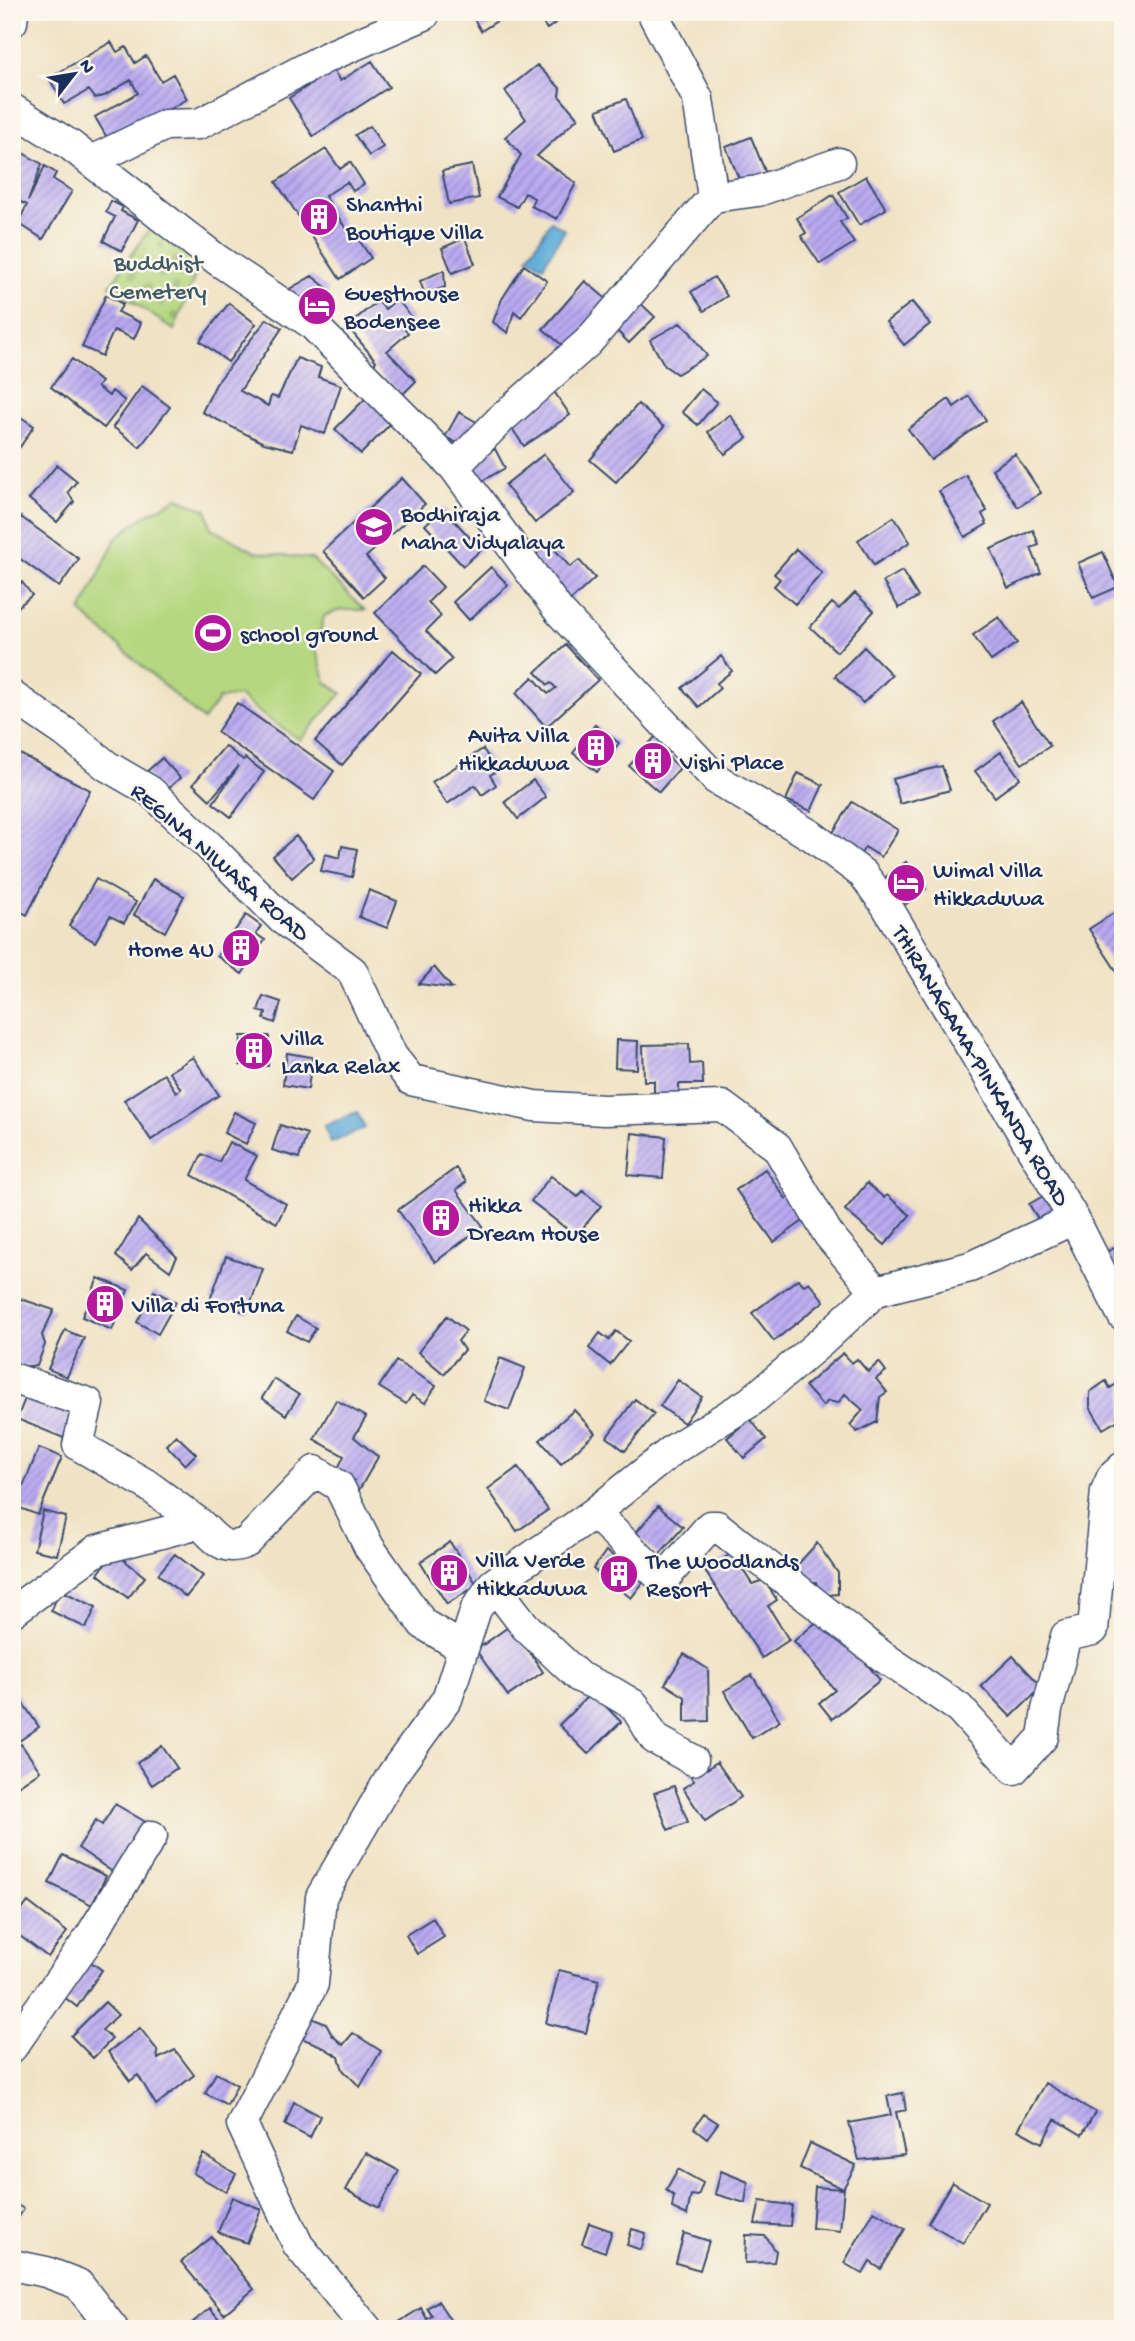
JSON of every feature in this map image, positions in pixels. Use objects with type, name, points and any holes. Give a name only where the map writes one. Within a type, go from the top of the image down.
[{"type":"street","points":[[12,22],[13,12]]},
{"type":"street","points":[[91,161],[165,125],[199,124],[327,57],[424,15],[424,12]]},
{"type":"street","points":[[652,12],[698,99],[712,197]]},
{"type":"street","name":"THIRANAGAMA-PINKANDA ROAD","points":[[15,105],[216,259],[311,323],[454,467],[559,611],[716,779],[812,836],[863,874],[886,905],[1073,1219],[1123,1316]]},
{"type":"street","points":[[454,467],[500,420],[588,342],[712,197],[758,191],[839,163]]},
{"type":"street","name":"REGINA NIWASA ROAD","points":[[12,696],[66,733],[107,766],[150,791],[282,919],[352,971],[392,1056],[411,1080],[534,1106],[616,1110],[722,1106],[776,1147],[828,1234],[876,1291]]},
{"type":"street","points":[[367,2329],[298,2245],[242,2123],[313,1984],[321,1896],[392,1774],[447,1699],[477,1608],[493,1584],[594,1513],[674,1449],[750,1402],[876,1291],[970,1267],[1073,1219]]},
{"type":"street","points":[[12,1378],[88,1403],[78,1445],[146,1484],[200,1523],[222,1545],[234,1548],[247,1542],[315,1471],[339,1486],[369,1547],[423,1624],[463,1648]]},
{"type":"street","points":[[594,1513],[663,1580],[710,1527],[717,1526],[883,1656],[960,1708],[1014,1769],[1043,1737],[1066,1636],[1093,1630],[1106,1491],[1112,1477],[1123,1466]]},
{"type":"street","points":[[12,1612],[97,1550],[200,1523]]},
{"type":"street","points":[[493,1584],[525,1626],[579,1677],[612,1692],[634,1706],[655,1739],[693,1760]]},
{"type":"street","points":[[12,2047],[88,1940],[152,1836]]},
{"type":"street","points":[[12,2265],[46,2272],[78,2284],[113,2329]]},
{"type":"green space","name":"Buddhist Cemetery","points":[[151,227],[200,263],[174,330],[110,286]]},
{"type":"green space","name":"school ground","points":[[177,498],[207,510],[211,528],[255,552],[312,559],[365,610],[340,610],[324,616],[316,650],[326,682],[342,693],[300,740],[239,696],[219,699],[203,720],[81,612],[116,538],[146,515]]},
{"type":"water","points":[[551,221],[565,230],[543,266],[528,257]]},
{"type":"water","points":[[357,1112],[365,1128],[331,1143],[324,1126]]},
{"type":"building","points":[[470,12],[511,12],[481,31]]},
{"type":"building","points":[[535,12],[571,12],[547,29]]},
{"type":"building","points":[[111,42],[117,52],[126,47],[135,63],[146,56],[161,81],[173,74],[187,99],[110,143],[95,117],[138,93],[131,80],[104,96],[95,98],[89,90],[64,104],[49,78]]},
{"type":"building","points":[[372,61],[389,87],[313,136],[289,98],[333,70],[340,81]]},
{"type":"building","points":[[537,65],[560,88],[559,96],[578,118],[537,156],[576,183],[557,219],[531,206],[534,198],[525,193],[517,207],[497,197],[521,155],[505,137],[526,119],[505,91]]},
{"type":"building","points":[[626,99],[642,140],[614,151],[597,110]]},
{"type":"building","points":[[370,126],[383,147],[369,156],[355,135]]},
{"type":"building","points":[[751,137],[767,176],[742,186],[726,147]]},
{"type":"building","points":[[12,147],[42,164],[28,201],[45,166],[56,173],[53,179],[72,191],[43,239],[18,223],[27,205],[19,201],[12,219]]},
{"type":"building","name":"Shanthi Boutique Villa","points":[[326,149],[340,169],[350,162],[364,184],[353,191],[347,182],[325,196],[353,240],[357,237],[371,258],[340,279],[276,182]]},
{"type":"building","points":[[472,165],[479,198],[449,204],[442,171]]},
{"type":"building","points":[[866,176],[886,209],[859,225],[839,192]]},
{"type":"building","points":[[833,195],[847,218],[840,222],[854,243],[820,264],[801,236],[806,233],[797,218]]},
{"type":"building","points":[[111,201],[123,207],[121,211],[138,220],[122,251],[103,241],[115,217],[106,212]]},
{"type":"building","points":[[465,238],[475,264],[452,273],[442,248]]},
{"type":"building","points":[[524,265],[547,281],[521,317],[514,311],[508,333],[493,322],[502,299]]},
{"type":"building","points":[[444,270],[445,287],[425,295],[420,281]]},
{"type":"building","name":"Guesthouse Bodensee","points":[[312,276],[328,289],[327,321],[288,290]]},
{"type":"building","points":[[714,277],[727,296],[704,311],[691,292]]},
{"type":"building","points":[[585,281],[610,302],[569,351],[543,329]]},
{"type":"building","points":[[106,295],[123,304],[118,312],[141,323],[134,339],[114,330],[102,356],[82,347]]},
{"type":"building","points":[[634,297],[655,317],[629,343],[609,323]]},
{"type":"building","points":[[397,299],[413,319],[403,327],[408,333],[387,351],[416,381],[402,395],[373,367],[376,361],[347,326],[378,301],[385,309]]},
{"type":"building","points":[[912,302],[930,324],[904,345],[886,322]]},
{"type":"building","points":[[229,303],[256,324],[228,362],[200,341]]},
{"type":"building","points":[[267,319],[282,328],[240,391],[268,406],[271,396],[278,398],[297,358],[321,367],[318,377],[341,385],[325,434],[301,425],[293,450],[264,443],[202,412],[216,384]]},
{"type":"building","points":[[680,323],[707,356],[677,374],[665,366],[650,340]]},
{"type":"building","points":[[72,359],[101,382],[97,387],[109,396],[112,391],[125,401],[104,428],[51,387]]},
{"type":"building","points":[[142,386],[170,407],[140,447],[113,427]]},
{"type":"building","points":[[701,389],[717,402],[698,425],[682,412]]},
{"type":"building","points":[[553,390],[570,415],[524,446],[507,421]]},
{"type":"building","points":[[368,396],[393,421],[361,454],[335,429]]},
{"type":"building","points":[[969,396],[986,420],[931,460],[908,429],[949,399],[954,407]]},
{"type":"building","points":[[638,404],[664,427],[616,482],[590,460]]},
{"type":"building","points":[[12,411],[34,426],[20,447],[12,441]]},
{"type":"building","points":[[459,412],[478,423],[465,447],[445,437]]},
{"type":"building","points":[[730,415],[747,438],[725,454],[708,432]]},
{"type":"building","points":[[495,449],[505,468],[480,482],[469,463]]},
{"type":"building","points":[[544,454],[574,492],[535,523],[505,485]]},
{"type":"building","points":[[1015,454],[1041,493],[1018,507],[992,469]]},
{"type":"building","points":[[57,465],[77,481],[68,492],[74,502],[57,522],[29,499]]},
{"type":"building","points":[[966,475],[987,511],[982,514],[987,524],[965,537],[939,491]]},
{"type":"building","name":"Bodhiraja Maha Vidyalaya","points":[[402,478],[425,504],[366,557],[385,578],[364,597],[323,551]]},
{"type":"building","points":[[443,508],[481,550],[463,566],[425,525]]},
{"type":"building","points":[[21,517],[79,559],[59,587],[12,553],[12,530]]},
{"type":"building","points":[[894,517],[910,542],[874,565],[858,540]]},
{"type":"building","points":[[1033,530],[1039,545],[1031,548],[1041,573],[1008,588],[991,549]]},
{"type":"building","points":[[549,543],[570,567],[579,560],[595,578],[570,601],[532,558]]},
{"type":"building","points":[[796,549],[822,573],[795,604],[774,586],[780,579],[774,574]]},
{"type":"building","points":[[1103,552],[1118,587],[1093,598],[1078,563]]},
{"type":"building","points":[[423,566],[443,587],[428,602],[441,616],[426,631],[452,659],[435,675],[375,613]]},
{"type":"building","points":[[491,567],[508,585],[469,620],[453,602]]},
{"type":"building","points":[[902,571],[918,597],[899,608],[883,582]]},
{"type":"building","points":[[22,582],[32,595],[12,612],[12,590]]},
{"type":"building","points":[[855,593],[874,611],[837,652],[810,627],[832,603],[839,609]]},
{"type":"building","points":[[999,617],[1017,643],[991,661],[973,635]]},
{"type":"building","points":[[566,645],[598,680],[546,727],[516,693],[533,677],[548,694],[556,688],[551,683],[548,685],[536,672]]},
{"type":"building","points":[[864,647],[892,675],[863,703],[835,676]]},
{"type":"building","points":[[393,650],[421,674],[342,765],[315,741]]},
{"type":"building","points":[[721,656],[732,671],[717,683],[720,688],[699,707],[682,688]]},
{"type":"building","points":[[1021,702],[1050,746],[1022,764],[993,721]]},
{"type":"building","points":[[237,703],[334,771],[314,800],[217,732]]},
{"type":"building","name":"Avita Villa Hikkaduwa","points":[[595,725],[619,743],[597,772],[573,753]]},
{"type":"building","name":"Vishi Place","points":[[657,735],[672,749],[666,755],[680,768],[659,792],[629,766]]},
{"type":"building","points":[[225,746],[264,772],[231,817],[213,803],[239,766],[210,800],[193,784]]},
{"type":"building","points":[[483,749],[497,771],[490,775],[496,785],[482,795],[475,785],[447,804],[432,782]]},
{"type":"building","points":[[12,750],[90,790],[27,915],[12,907]]},
{"type":"building","points":[[1001,752],[1020,778],[995,797],[975,771]]},
{"type":"building","points":[[162,758],[180,778],[163,793],[145,773]]},
{"type":"building","points":[[942,766],[950,790],[900,804],[893,779]]},
{"type":"building","points":[[798,773],[823,785],[811,811],[786,800]]},
{"type":"building","points":[[533,780],[546,797],[518,819],[505,802]]},
{"type":"building","points":[[852,802],[898,830],[881,857],[865,847],[858,858],[829,839]]},
{"type":"building","points":[[296,836],[314,858],[292,878],[273,856]]},
{"type":"building","points":[[342,846],[357,849],[352,877],[321,871],[325,854],[340,858]]},
{"type":"building","name":"Wimal Villa Hikkaduwa","points":[[906,862],[926,889],[906,904],[886,877]]},
{"type":"building","points":[[96,879],[136,902],[124,923],[110,916],[95,942],[69,926]]},
{"type":"building","points":[[153,879],[184,896],[165,932],[134,915]]},
{"type":"building","points":[[369,890],[397,901],[387,928],[359,917]]},
{"type":"building","points":[[1123,907],[1123,977],[1121,978],[1089,929]]},
{"type":"building","name":"Home 4U","points":[[246,915],[261,926],[256,934],[265,940],[242,974],[217,956]]},
{"type":"building","points":[[434,967],[452,988],[419,984]]},
{"type":"building","points":[[263,996],[281,1002],[275,1023],[264,1019],[266,1013],[258,1011]]},
{"type":"building","name":"Villa Lanka Relax","points":[[241,1036],[269,1036],[268,1066],[240,1065]]},
{"type":"building","points":[[616,1040],[638,1041],[637,1069],[615,1068]]},
{"type":"building","points":[[689,1044],[690,1064],[702,1063],[703,1084],[679,1084],[679,1098],[654,1098],[654,1081],[644,1081],[643,1045]]},
{"type":"building","points":[[287,1053],[312,1057],[308,1089],[283,1085]]},
{"type":"building","points":[[193,1057],[219,1095],[151,1140],[124,1100],[164,1074],[176,1092],[181,1089],[169,1072]]},
{"type":"building","points":[[234,1112],[256,1123],[246,1144],[224,1133]]},
{"type":"building","points":[[280,1125],[307,1134],[299,1158],[272,1150]]},
{"type":"building","points":[[632,1133],[666,1137],[663,1178],[628,1175]]},
{"type":"building","points":[[229,1142],[257,1156],[244,1180],[286,1204],[277,1223],[192,1175],[202,1154],[219,1162]]},
{"type":"building","name":"Hikka Dream House","points":[[456,1168],[466,1182],[456,1190],[483,1226],[435,1262],[398,1210]]},
{"type":"building","points":[[765,1169],[786,1199],[791,1196],[807,1218],[774,1242],[736,1190]]},
{"type":"building","points":[[551,1176],[578,1197],[583,1191],[601,1206],[576,1236],[531,1201]]},
{"type":"building","points":[[867,1183],[884,1198],[887,1195],[910,1215],[885,1245],[845,1210]]},
{"type":"building","points":[[1047,1194],[1058,1214],[1041,1224],[1029,1204]]},
{"type":"building","points":[[138,1219],[177,1257],[170,1271],[146,1253],[132,1270],[116,1256]]},
{"type":"building","points":[[1123,1244],[1123,1289],[1106,1252]]},
{"type":"building","points":[[226,1256],[263,1269],[247,1313],[210,1300]]},
{"type":"building","name":"Villa di Fortuna","points":[[98,1278],[128,1290],[112,1330],[82,1317]]},
{"type":"building","points":[[798,1279],[804,1285],[809,1282],[824,1301],[774,1341],[752,1313]]},
{"type":"building","points":[[154,1291],[176,1302],[158,1334],[137,1322]]},
{"type":"building","points":[[18,1298],[54,1310],[42,1335],[45,1344],[37,1366],[18,1366],[12,1362],[12,1315]]},
{"type":"building","points":[[296,1316],[316,1328],[307,1342],[287,1331]]},
{"type":"building","points":[[447,1316],[466,1331],[458,1341],[464,1350],[444,1374],[418,1352]]},
{"type":"building","points":[[65,1330],[84,1338],[67,1377],[48,1369]]},
{"type":"building","points":[[616,1331],[629,1341],[610,1365],[589,1348],[600,1333],[609,1340]]},
{"type":"building","points":[[843,1353],[852,1363],[857,1359],[868,1372],[879,1362],[886,1371],[876,1379],[887,1392],[880,1397],[877,1422],[857,1432],[850,1425],[863,1410],[845,1394],[838,1403],[828,1401],[823,1406],[805,1386]]},
{"type":"building","points":[[500,1358],[525,1368],[509,1410],[484,1401]]},
{"type":"building","points":[[396,1361],[436,1386],[425,1403],[412,1395],[406,1404],[379,1387]]},
{"type":"building","points":[[274,1379],[299,1395],[286,1415],[262,1398]]},
{"type":"building","points":[[678,1380],[702,1397],[684,1423],[660,1406]]},
{"type":"building","points":[[1123,1380],[1123,1424],[1120,1419],[1103,1429],[1090,1407],[1090,1392],[1106,1381],[1110,1388]]},
{"type":"building","points":[[26,1396],[75,1415],[66,1439],[17,1419]]},
{"type":"building","points":[[635,1399],[654,1414],[625,1451],[607,1437]]},
{"type":"building","points":[[336,1400],[366,1417],[354,1437],[378,1457],[359,1490],[336,1473],[344,1456],[314,1439]]},
{"type":"building","points":[[574,1410],[595,1433],[561,1464],[540,1440]]},
{"type":"building","points":[[750,1419],[766,1439],[744,1458],[727,1438]]},
{"type":"building","points":[[176,1435],[196,1454],[185,1465],[166,1445]]},
{"type":"building","points":[[39,1448],[62,1457],[38,1515],[15,1506]]},
{"type":"building","points":[[518,1467],[548,1510],[517,1531],[488,1489]]},
{"type":"building","points":[[658,1506],[683,1527],[659,1555],[635,1534]]},
{"type":"building","points":[[43,1511],[66,1517],[57,1555],[34,1550]]},
{"type":"building","name":"Villa Verde Hikkaduwa","points":[[450,1542],[477,1585],[447,1604],[420,1562]]},
{"type":"building","points":[[817,1543],[838,1573],[838,1594],[819,1596],[816,1582],[795,1583],[791,1572]]},
{"type":"building","name":"The Woodlands Resort","points":[[606,1551],[645,1580],[631,1598],[593,1569]]},
{"type":"building","points":[[114,1552],[145,1577],[128,1598],[98,1574]]},
{"type":"building","points":[[732,1553],[752,1584],[764,1580],[777,1600],[768,1606],[789,1640],[762,1658],[705,1571]]},
{"type":"building","points":[[175,1554],[203,1576],[186,1597],[158,1574]]},
{"type":"building","points":[[60,1590],[96,1607],[86,1628],[51,1611]]},
{"type":"building","points":[[826,1614],[880,1680],[832,1719],[819,1703],[835,1690],[794,1641]]},
{"type":"building","points":[[511,1625],[543,1672],[508,1696],[476,1650]]},
{"type":"building","points":[[684,1654],[708,1669],[709,1721],[685,1722],[685,1697],[665,1684]]},
{"type":"building","points":[[1013,1656],[1042,1687],[1011,1717],[981,1686]]},
{"type":"building","points":[[752,1675],[780,1721],[752,1738],[724,1691]]},
{"type":"building","points":[[12,1687],[39,1727],[12,1746]]},
{"type":"building","points":[[592,1692],[621,1722],[588,1754],[559,1725]]},
{"type":"building","points":[[21,1744],[40,1771],[12,1790],[12,1750]]},
{"type":"building","points":[[162,1746],[177,1768],[152,1785],[137,1763]]},
{"type":"building","points":[[717,1762],[741,1797],[705,1821],[683,1788],[694,1781],[688,1772],[700,1764],[707,1769]]},
{"type":"building","points":[[674,1786],[688,1822],[668,1830],[654,1793]]},
{"type":"building","points":[[115,1804],[149,1824],[117,1875],[78,1848],[96,1820],[102,1825]]},
{"type":"building","points":[[63,1855],[106,1876],[92,1905],[49,1883]]},
{"type":"building","points":[[28,1902],[67,1932],[48,1957],[12,1930],[12,1923]]},
{"type":"building","points":[[433,1918],[444,1937],[417,1954],[406,1935]]},
{"type":"building","points":[[88,1960],[102,1970],[77,2007],[63,1996]]},
{"type":"building","points":[[559,1970],[599,1980],[586,2033],[546,2023]]},
{"type":"building","points":[[105,2002],[118,2015],[102,2030],[112,2039],[93,2058],[71,2036]]},
{"type":"building","points":[[302,2014],[326,2024],[332,2035],[343,2045],[353,2033],[381,2051],[360,2087],[343,2070],[339,2057],[319,2045],[293,2035]]},
{"type":"building","points":[[140,2028],[157,2050],[158,2059],[175,2050],[194,2075],[156,2105],[138,2075],[130,2081],[108,2052]]},
{"type":"building","points":[[216,2073],[237,2085],[227,2105],[205,2093]]},
{"type":"building","points":[[1045,2083],[1095,2112],[1082,2135],[1055,2119],[1042,2143],[1018,2130]]},
{"type":"building","points":[[903,2093],[906,2110],[896,2112],[905,2155],[859,2160],[849,2123],[891,2115],[887,2096]]},
{"type":"building","points":[[294,2102],[320,2116],[310,2138],[285,2125]]},
{"type":"building","points":[[704,2114],[718,2123],[707,2138],[694,2128]]},
{"type":"building","points":[[810,2143],[856,2165],[844,2187],[840,2231],[812,2228],[815,2187],[843,2189],[800,2168]]},
{"type":"building","points":[[366,2153],[399,2171],[379,2208],[346,2190]]},
{"type":"building","points":[[203,2154],[236,2174],[226,2192],[193,2173]]},
{"type":"building","points":[[678,2169],[703,2183],[698,2196],[691,2195],[687,2215],[672,2208],[674,2196],[666,2190]]},
{"type":"building","points":[[721,2171],[748,2182],[745,2203],[715,2194]]},
{"type":"building","points":[[952,2182],[987,2203],[963,2243],[928,2223]]},
{"type":"building","points":[[232,2197],[261,2209],[247,2243],[218,2232]]},
{"type":"building","points":[[760,2201],[792,2205],[790,2226],[755,2224]]},
{"type":"building","points":[[12,2202],[24,2209],[14,2224],[12,2223]]},
{"type":"building","points":[[874,2211],[905,2229],[881,2269],[870,2262],[863,2274],[844,2263]]},
{"type":"building","points":[[589,2223],[612,2231],[605,2252],[582,2244]]},
{"type":"building","points":[[632,2229],[646,2233],[641,2250],[627,2245]]},
{"type":"building","points":[[684,2233],[709,2241],[700,2270],[676,2263]]},
{"type":"building","points":[[746,2235],[765,2236],[776,2251],[774,2262],[745,2263]]},
{"type":"building","points":[[212,2237],[254,2289],[224,2314],[181,2262]]},
{"type":"building","points":[[438,2301],[456,2329],[394,2329],[393,2326],[421,2308],[427,2319],[432,2316],[427,2308]]},
{"type":"building","points":[[210,2308],[223,2324],[218,2329],[185,2329]]},
{"type":"place","name":"Shanthi Boutique Villa","points":[[319,217]]},
{"type":"place","name":"Guesthouse Bodensee","points":[[317,306]]},
{"type":"place","name":"Bodhiraja Maha Vidyalaya","points":[[374,527]]},
{"type":"place","name":"school ground","points":[[213,633]]},
{"type":"place","name":"Avita Villa Hikkaduwa","points":[[596,748]]},
{"type":"place","name":"Vishi Place","points":[[653,761]]},
{"type":"place","name":"Wimal Villa Hikkaduwa","points":[[906,883]]},
{"type":"place","name":"Home 4U","points":[[241,948]]},
{"type":"place","name":"Villa Lanka Relax","points":[[254,1051]]},
{"type":"place","name":"Hikka Dream House","points":[[441,1218]]},
{"type":"place","name":"Villa di Fortuna","points":[[105,1304]]},
{"type":"place","name":"Villa Verde Hikkaduwa","points":[[449,1573]]},
{"type":"place","name":"The Woodlands Resort","points":[[619,1574]]}]
